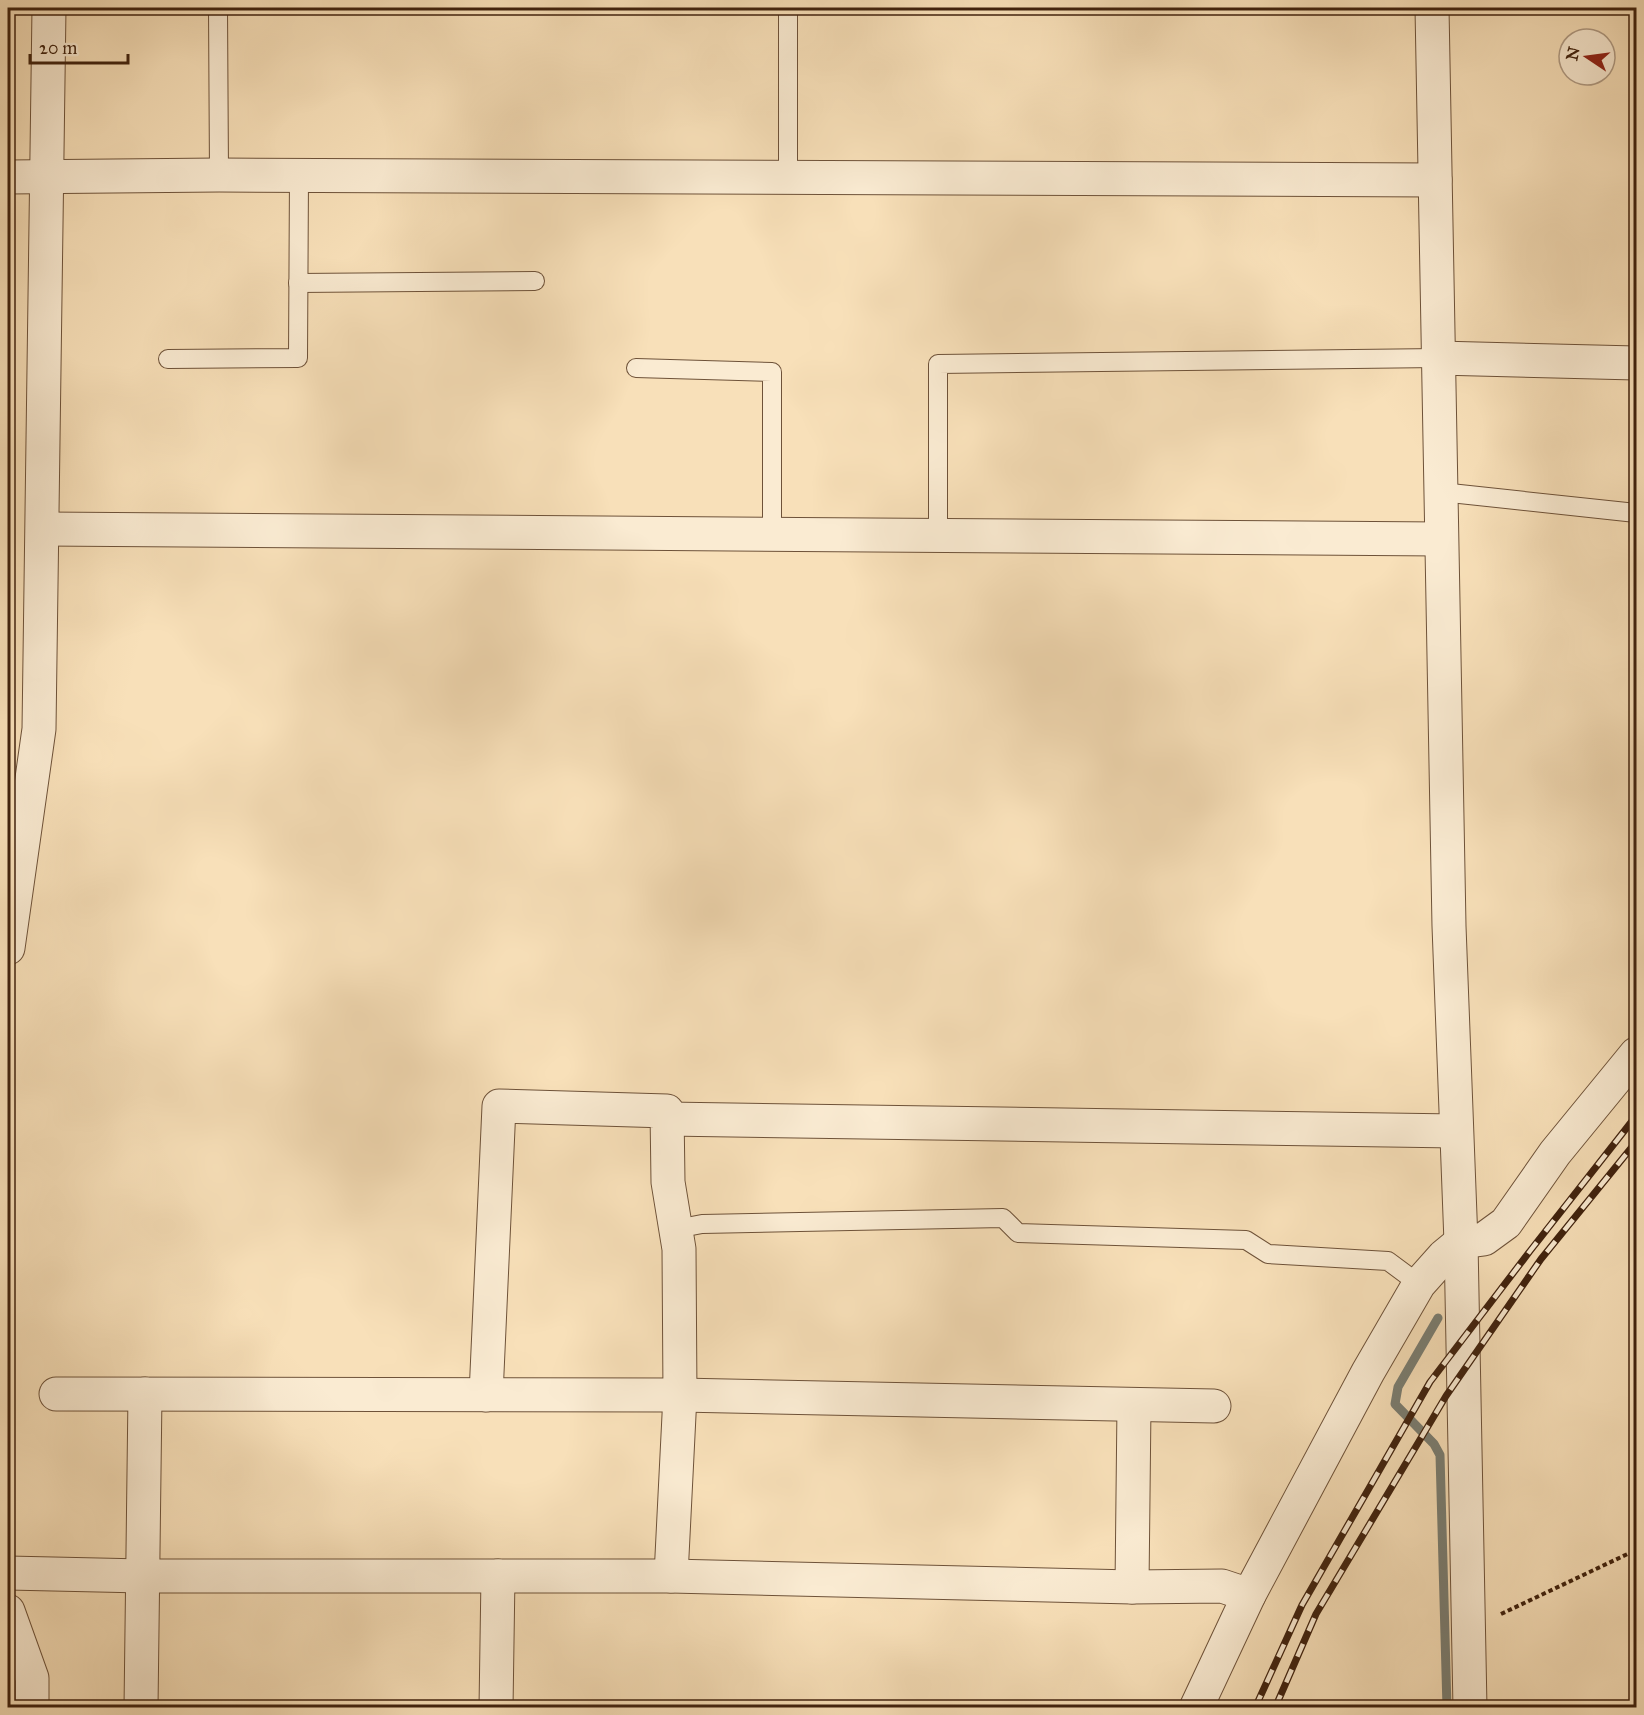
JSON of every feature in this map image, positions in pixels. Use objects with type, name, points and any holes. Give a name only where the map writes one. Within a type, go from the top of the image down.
[{"type":"street","points":[[8,948],[39,729],[49,8]]},
{"type":"street","points":[[1432,8],[1449,926],[1461,1242],[1470,1707]]},
{"type":"street","points":[[8,177],[219,175],[1435,180]]},
{"type":"street","points":[[1438,358],[1636,363]]},
{"type":"street","points":[[43,529],[1441,539]]},
{"type":"street","points":[[1196,1707],[1249,1595],[1368,1372],[1419,1284],[1444,1256],[1461,1242],[1485,1239],[1506,1223],[1555,1153],[1636,1053]]},
{"type":"street","points":[[486,1395],[499,1106],[667,1111],[668,1182],[679,1249],[680,1395],[671,1576]]},
{"type":"street","points":[[667,1119],[1456,1131]]},
{"type":"street","points":[[56,1394],[680,1395],[1214,1406]]},
{"type":"street","points":[[141,1707],[145,1394]]},
{"type":"street","points":[[1132,1587],[1134,1405]]},
{"type":"street","points":[[8,1573],[143,1576],[671,1576],[1132,1587],[1222,1586],[1249,1595]]},
{"type":"street","points":[[495,1707],[498,1576]]},
{"type":"street","points":[[8,1611],[32,1677],[32,1707]]},
{"type":"lane","points":[[218,8],[219,175]]},
{"type":"lane","points":[[788,8],[788,178]]},
{"type":"lane","points":[[168,358],[298,358],[299,176]]},
{"type":"lane","points":[[298,283],[536,281]]},
{"type":"lane","points":[[938,535],[938,364],[1438,358]]},
{"type":"lane","points":[[636,368],[772,372],[772,534]]},
{"type":"lane","points":[[1441,492],[1636,513]]},
{"type":"lane","points":[[676,1229],[702,1224],[1003,1218],[1018,1233],[1246,1240],[1268,1254],[1388,1261],[1419,1284]]},
{"type":"path","points":[[1469,1623],[1500,1614],[1636,1550]]},
{"type":"waterway","points":[[1438,1318],[1398,1387],[1395,1404],[1434,1444],[1440,1455],[1447,1708]]},
{"type":"railway","points":[[1255,1708],[1302,1605],[1430,1382],[1636,1116]]},
{"type":"railway","points":[[1275,1708],[1316,1614],[1446,1396],[1541,1259],[1636,1142]]}]
